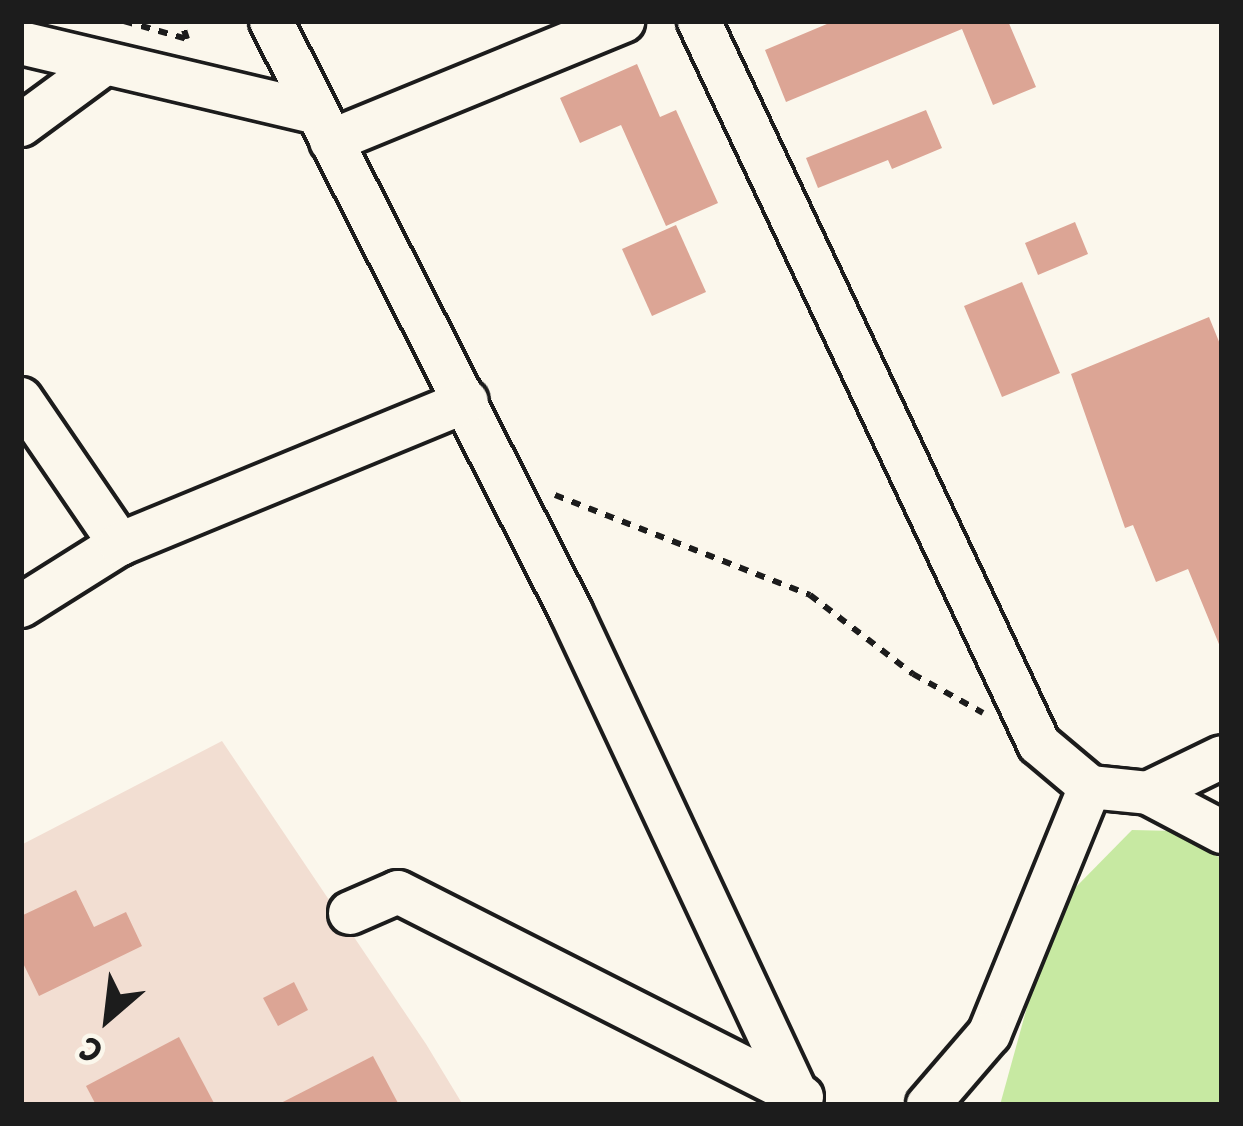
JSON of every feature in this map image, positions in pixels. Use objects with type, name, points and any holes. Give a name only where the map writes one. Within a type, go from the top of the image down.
[{"type":"street","points":[[21,43],[324,127],[623,21]]},
{"type":"street","points":[[699,21],[1039,744],[1090,787],[1148,793],[1222,832]]},
{"type":"street","points":[[274,24],[467,400],[799,1100]]},
{"type":"street","points":[[21,125],[104,64]]},
{"type":"street","points":[[21,400],[120,544]]},
{"type":"street","points":[[21,606],[120,544],[467,400]]},
{"type":"street","points":[[1148,793],[1222,757]]},
{"type":"street","points":[[976,1105],[989,1034],[1090,787]]},
{"type":"street","points":[[350,913],[398,892],[799,1100]]},
{"type":"street","points":[[928,1105],[989,1034]]},
{"type":"path","points":[[124,21],[187,39],[181,21]]},
{"type":"path","points":[[502,475],[811,595],[913,674],[1039,744]]},
{"type":"shaded area","points":[[222,741],[463,1105],[21,1105],[21,845]]},
{"type":"green space","points":[[1132,830],[1176,831],[1222,859],[1222,1105],[1000,1105],[1035,978],[1073,890]]},
{"type":"building","points":[[834,21],[1008,21],[1036,87],[993,105],[962,29],[786,102],[765,50]]},
{"type":"building","points":[[637,64],[660,117],[676,110],[718,203],[666,226],[621,125],[580,143],[560,98]]},
{"type":"building","points":[[926,110],[942,148],[892,169],[888,160],[818,188],[806,158]]},
{"type":"building","points":[[1075,222],[1088,254],[1038,275],[1025,243]]},
{"type":"building","points":[[676,225],[706,292],[652,316],[622,249]]},
{"type":"building","points":[[1022,282],[1060,373],[1002,397],[964,306]]},
{"type":"building","points":[[1209,317],[1222,349],[1221,649],[1188,569],[1156,582],[1133,525],[1125,528],[1071,374]]},
{"type":"building","points":[[76,890],[94,927],[126,912],[142,946],[39,996],[21,959],[21,916]]},
{"type":"building","points":[[294,982],[308,1010],[278,1026],[263,998]]},
{"type":"building","points":[[179,1037],[215,1105],[96,1105],[86,1086]]},
{"type":"building","points":[[373,1056],[399,1105],[277,1105]]}]
